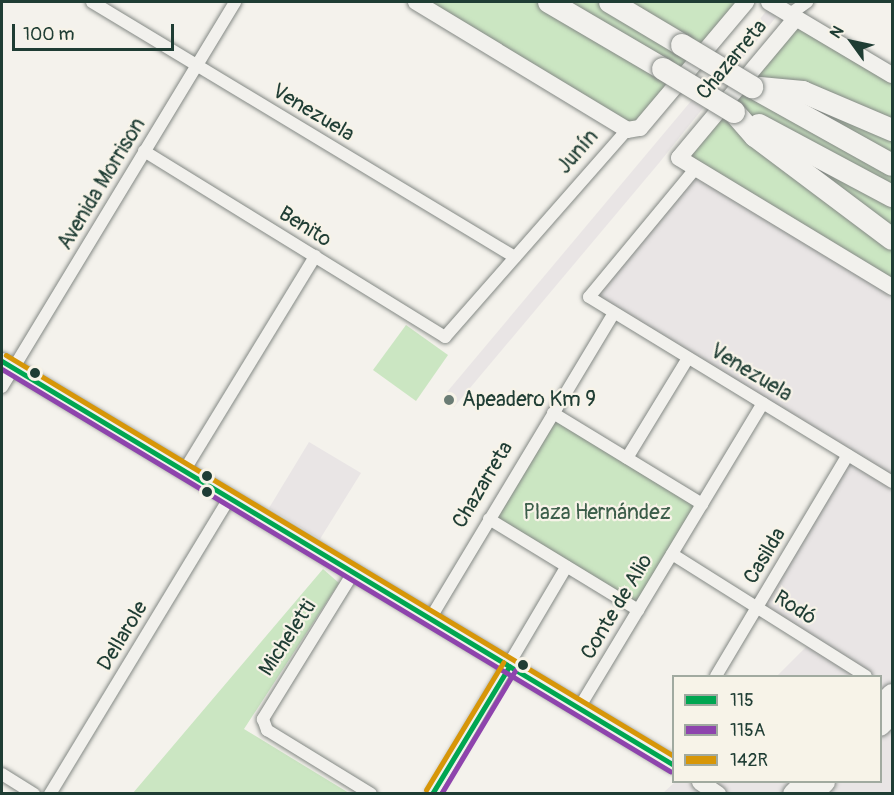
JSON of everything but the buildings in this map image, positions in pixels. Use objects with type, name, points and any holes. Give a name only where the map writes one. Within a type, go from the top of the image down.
[{"type":"highway","points":[[549,2],[734,112],[892,196]]},
{"type":"highway","points":[[610,2],[752,87],[892,165]]},
{"type":"highway","points":[[752,87],[803,92],[892,130]]},
{"type":"highway","points":[[734,112],[755,136],[892,238]]},
{"type":"main road","points":[[416,2],[627,130]]},
{"type":"main road","name":"Junín","points":[[627,130],[640,128],[746,2]]},
{"type":"main road","points":[[769,2],[892,75]]},
{"type":"main road","name":"Chazarreta","points":[[695,169],[678,158],[793,16]]},
{"type":"main road","points":[[695,169],[892,287]]},
{"type":"main road","points":[[7,364],[508,667],[671,758]]},
{"type":"main road","points":[[702,783],[718,794]]},
{"type":"main road","points":[[793,794],[804,783]]},
{"type":"main road","points":[[813,794],[824,783]]},
{"type":"street","name":"Venezuela","points":[[92,2],[515,257]]},
{"type":"street","name":"Avenida Morrison","points":[[2,387],[7,364],[144,152],[235,2]]},
{"type":"street","points":[[793,16],[807,2]]},
{"type":"street","name":"Junín","points":[[445,337],[627,130]]},
{"type":"street","name":"Benito","points":[[144,152],[445,337]]},
{"type":"street","name":"Venezuela","points":[[695,169],[589,297],[892,482]]},
{"type":"street","points":[[184,471],[315,256]]},
{"type":"street","name":"Chazarreta","points":[[430,619],[614,313]]},
{"type":"street","points":[[627,458],[688,358]]},
{"type":"street","name":"Conte de Alio","points":[[579,708],[763,403]]},
{"type":"street","points":[[553,413],[702,504]]},
{"type":"street","name":"Casilda","points":[[717,675],[848,455]]},
{"type":"street","name":"Dellarole","points":[[50,794],[229,499]]},
{"type":"street","points":[[489,519],[638,610]]},
{"type":"street","name":"Rodó","points":[[672,554],[864,675]]},
{"type":"street","points":[[432,794],[566,567]]},
{"type":"street","name":"Micheletti","points":[[353,573],[264,711],[264,726],[371,794]]},
{"type":"street","points":[[2,774],[34,794]]},
{"type":"shaded area","points":[[774,2],[788,2],[659,163],[454,407],[442,398]]},
{"type":"shaded area","points":[[695,169],[892,287],[892,793],[663,793],[674,783],[882,783],[882,675],[778,675],[811,642],[757,607],[848,455],[589,297]]},
{"type":"shaded area","points":[[309,442],[361,473],[320,539],[269,508]]},
{"type":"green space","points":[[416,2],[746,2],[640,128]]},
{"type":"green space","points":[[796,18],[892,75],[892,287],[679,158]]},
{"type":"green space","points":[[406,325],[448,355],[416,401],[373,370]]},
{"type":"green space","name":"Plaza Hernández","points":[[553,413],[702,504],[638,610],[489,519]]},
{"type":"green space","points":[[323,569],[339,583],[244,729],[349,793],[133,793]]},
{"type":"transit line","name":"142R","points":[[6,355],[672,755]]},
{"type":"transit line","name":"115","points":[[2,361],[672,764]]},
{"type":"transit line","name":"115A","points":[[2,369],[670,771]]},
{"type":"transit line","name":"142R","points":[[426,790],[503,663]]},
{"type":"transit line","name":"115","points":[[432,794],[509,667]]},
{"type":"transit line","name":"115A","points":[[441,794],[515,671]]},
{"type":"place","name":"Apeadero Km 9","points":[[449,400]]}]
